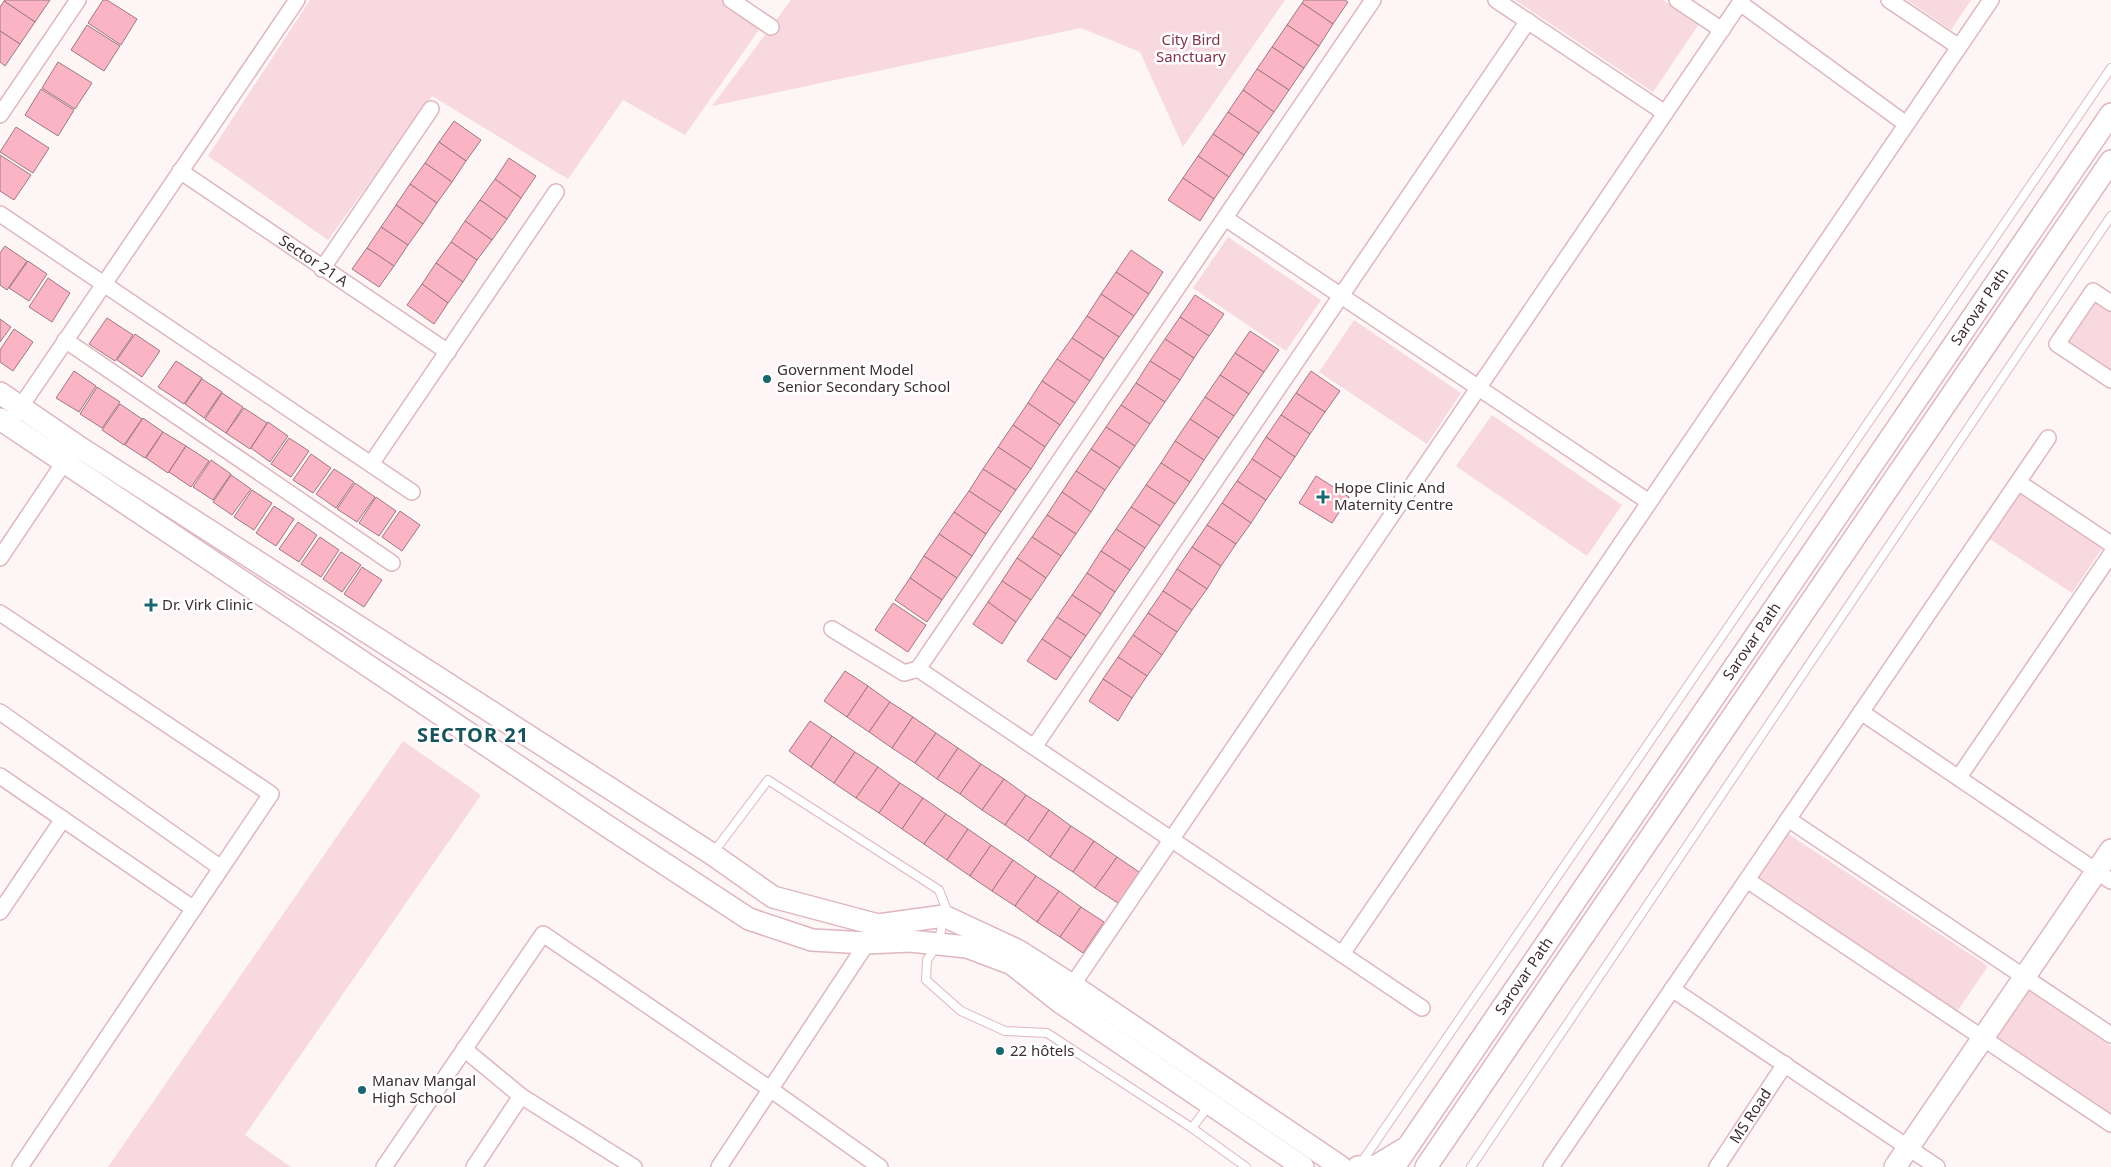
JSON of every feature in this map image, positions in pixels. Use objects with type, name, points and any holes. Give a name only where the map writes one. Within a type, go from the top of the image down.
[{"type":"street","points":[[0,115],[78,0]]},
{"type":"street","points":[[297,0],[20,406],[4,422],[70,454],[712,854],[773,897],[878,925],[944,916],[1019,952],[1066,993]]},
{"type":"street","points":[[731,0],[771,27]]},
{"type":"street","points":[[832,629],[904,673],[918,670],[1373,0]]},
{"type":"street","points":[[1496,0],[1665,113]]},
{"type":"street","points":[[1677,0],[1722,30]]},
{"type":"street","points":[[1889,0],[1959,47]]},
{"type":"street","points":[[1342,954],[1991,0]]},
{"type":"street","points":[[1066,993],[1741,2],[1906,124]]},
{"type":"street","points":[[1034,747],[1528,21]]},
{"type":"street","points":[[322,269],[431,109]]},
{"type":"street","name":"Sarovar Path","points":[[1394,1167],[2111,114]]},
{"type":"street","name":"Sarovar Path","points":[[1426,1167],[2111,161]]},
{"type":"street","name":"Sector 21 A","points":[[180,171],[322,269],[448,352]]},
{"type":"street","points":[[371,464],[556,192]]},
{"type":"street","points":[[0,214],[412,492]]},
{"type":"street","points":[[1225,218],[1650,502]]},
{"type":"street","points":[[2111,303],[2093,291],[2057,344],[2111,380]]},
{"type":"street","points":[[65,340],[392,563]]},
{"type":"street","points":[[0,393],[20,406],[70,454],[657,860],[750,919],[812,940],[866,944],[910,940],[967,947],[1012,964],[1066,993],[1217,1096],[1338,1166]]},
{"type":"street","points":[[1551,1167],[2048,438]]},
{"type":"street","points":[[0,558],[70,454]]},
{"type":"street","points":[[2018,482],[2111,544]]},
{"type":"street","points":[[1959,777],[2111,554]]},
{"type":"street","points":[[0,613],[271,794],[20,1167]]},
{"type":"street","points":[[918,670],[1422,1008]]},
{"type":"street","points":[[0,712],[221,868]]},
{"type":"street","points":[[1861,712],[2104,876]]},
{"type":"street","points":[[0,776],[194,909]]},
{"type":"street","points":[[0,912],[63,819]]},
{"type":"street","points":[[1788,819],[2111,1035]]},
{"type":"street","points":[[1895,1167],[2024,977],[2104,876],[2111,850]]},
{"type":"street","points":[[1747,880],[2111,1124]]},
{"type":"street","points":[[719,1167],[878,925]]},
{"type":"street","points":[[384,1167],[543,934],[770,1089],[880,1167]]},
{"type":"street","points":[[1672,989],[1937,1167]]},
{"type":"street","points":[[464,1049],[522,1096],[610,1161],[634,1167]]},
{"type":"street","name":"MS Road","points":[[1717,1167],[1785,1064]]},
{"type":"street","points":[[474,1167],[522,1096]]},
{"type":"street","points":[[1217,1096],[1303,1167]]},
{"type":"street","points":[[1359,1167],[1376,1166],[1406,1148]]},
{"type":"lane","points":[[1359,1167],[2111,68]]},
{"type":"lane","points":[[1471,1167],[2111,216]]},
{"type":"lane","points":[[712,854],[768,780],[939,890],[946,908],[938,944],[927,960],[926,980],[961,1011],[1005,1031],[1047,1033],[1192,1128],[1246,1167]]},
{"type":"lane","points":[[1192,1128],[1217,1096]]},
{"type":"green space","points":[[310,0],[726,0],[763,24],[685,135],[623,100],[568,179],[432,96],[328,240],[208,156]]},
{"type":"green space","name":"City Bird Sanctuary","points":[[791,0],[1285,0],[1183,147],[1140,52],[1081,28],[712,106]]},
{"type":"green space","points":[[1515,0],[1663,0],[1699,24],[1653,92]]},
{"type":"green space","points":[[1907,0],[1971,0],[1951,30]]},
{"type":"green space","points":[[1228,237],[1321,300],[1286,351],[1193,288]]},
{"type":"green space","points":[[2098,298],[2111,307],[2111,375],[2066,344]]},
{"type":"green space","points":[[1354,320],[1461,393],[1427,444],[1319,372]]},
{"type":"green space","points":[[1492,415],[1622,505],[1587,556],[1456,466]]},
{"type":"green space","points":[[2010,485],[2103,547],[2072,593],[1979,532]]},
{"type":"green space","points":[[403,741],[481,795],[245,1135],[291,1167],[108,1167]]},
{"type":"green space","points":[[1787,833],[1988,966],[1956,1013],[1755,880]]},
{"type":"green space","points":[[2021,985],[2111,1046],[2111,1114],[1990,1032]]},
{"type":"building","points":[[5,0],[50,0],[35,22]]},
{"type":"building","points":[[103,0],[107,0],[137,19],[121,45],[88,23]]},
{"type":"building","points":[[1304,0],[1345,0],[1348,2],[1333,24],[1302,3]]},
{"type":"building","points":[[4,1],[35,22],[20,44],[0,31],[0,7]]},
{"type":"building","points":[[1302,3],[1333,24],[1319,46],[1287,25]]},
{"type":"building","points":[[87,25],[120,46],[104,71],[71,50]]},
{"type":"building","points":[[1287,25],[1319,46],[1304,68],[1272,47]]},
{"type":"building","points":[[0,31],[20,44],[5,66],[0,62]]},
{"type":"building","points":[[1272,47],[1304,68],[1289,90],[1257,69]]},
{"type":"building","points":[[58,62],[92,83],[75,109],[42,88]]},
{"type":"building","points":[[1257,69],[1289,90],[1274,112],[1243,90]]},
{"type":"building","points":[[41,89],[74,110],[58,136],[25,115]]},
{"type":"building","points":[[1243,90],[1274,112],[1259,133],[1228,112]]},
{"type":"building","points":[[1228,112],[1259,133],[1244,155],[1213,134]]},
{"type":"building","points":[[454,121],[481,140],[466,161],[439,142]]},
{"type":"building","points":[[16,127],[49,148],[33,173],[0,152]]},
{"type":"building","points":[[1213,134],[1244,155],[1229,177],[1198,156]]},
{"type":"building","points":[[439,142],[466,161],[452,182],[425,163]]},
{"type":"building","points":[[0,155],[31,175],[14,200],[0,191]]},
{"type":"building","points":[[1198,156],[1229,177],[1214,199],[1183,178]]},
{"type":"building","points":[[509,158],[536,176],[521,198],[495,179]]},
{"type":"building","points":[[425,163],[452,182],[437,203],[410,184]]},
{"type":"building","points":[[1183,178],[1214,199],[1200,221],[1168,200]]},
{"type":"building","points":[[495,179],[521,198],[507,219],[480,200]]},
{"type":"building","points":[[410,184],[437,203],[423,224],[396,205]]},
{"type":"building","points":[[480,200],[507,219],[492,240],[465,221]]},
{"type":"building","points":[[396,205],[423,224],[408,245],[381,227]]},
{"type":"building","points":[[465,221],[492,240],[477,260],[451,242]]},
{"type":"building","points":[[381,227],[408,245],[394,266],[367,248]]},
{"type":"building","points":[[451,242],[477,260],[463,282],[436,263]]},
{"type":"building","points":[[5,246],[27,261],[7,290],[0,285],[0,253]]},
{"type":"building","points":[[367,248],[394,266],[379,287],[352,269]]},
{"type":"building","points":[[1131,250],[1163,272],[1149,294],[1116,272]]},
{"type":"building","points":[[28,261],[47,274],[29,301],[9,288]]},
{"type":"building","points":[[436,263],[463,282],[448,303],[422,284]]},
{"type":"building","points":[[1116,272],[1149,294],[1134,316],[1101,294]]},
{"type":"building","points":[[48,278],[70,293],[52,322],[29,307]]},
{"type":"building","points":[[422,284],[448,303],[434,324],[407,305]]},
{"type":"building","points":[[1101,294],[1134,316],[1119,337],[1087,316]]},
{"type":"building","points":[[1195,295],[1224,314],[1209,336],[1180,317]]},
{"type":"building","points":[[1087,316],[1119,337],[1104,359],[1072,338]]},
{"type":"building","points":[[1180,317],[1209,336],[1194,358],[1165,339]]},
{"type":"building","points":[[107,318],[133,335],[115,361],[89,344]]},
{"type":"building","points":[[0,319],[11,327],[0,342]]},
{"type":"building","points":[[14,329],[33,342],[13,371],[0,362],[0,350]]},
{"type":"building","points":[[1250,331],[1279,350],[1264,372],[1235,353]]},
{"type":"building","points":[[135,334],[160,351],[142,377],[117,360]]},
{"type":"building","points":[[1072,338],[1104,359],[1090,381],[1057,359]]},
{"type":"building","points":[[1165,339],[1194,358],[1180,380],[1150,361]]},
{"type":"building","points":[[1235,353],[1264,372],[1249,394],[1220,375]]},
{"type":"building","points":[[1057,359],[1090,381],[1075,403],[1042,381]]},
{"type":"building","points":[[176,361],[202,378],[184,404],[158,387]]},
{"type":"building","points":[[1150,361],[1180,380],[1165,402],[1136,383]]},
{"type":"building","points":[[74,371],[96,386],[79,412],[56,398]]},
{"type":"building","points":[[1311,371],[1340,391],[1325,412],[1296,393]]},
{"type":"building","points":[[1220,375],[1249,394],[1234,416],[1205,397]]},
{"type":"building","points":[[202,379],[222,392],[204,418],[185,404]]},
{"type":"building","points":[[1042,381],[1075,403],[1060,425],[1028,403]]},
{"type":"building","points":[[1136,383],[1165,402],[1150,424],[1121,405]]},
{"type":"building","points":[[97,387],[120,402],[102,428],[80,414]]},
{"type":"building","points":[[222,393],[243,407],[226,433],[205,419]]},
{"type":"building","points":[[1296,393],[1325,412],[1310,434],[1281,415]]},
{"type":"building","points":[[1205,397],[1234,416],[1219,438],[1190,419]]},
{"type":"building","points":[[1028,403],[1060,425],[1045,447],[1013,425]]},
{"type":"building","points":[[120,404],[142,419],[124,445],[102,430]]},
{"type":"building","points":[[1121,405],[1150,424],[1135,446],[1106,427]]},
{"type":"building","points":[[244,408],[267,423],[250,449],[226,433]]},
{"type":"building","points":[[1281,415],[1310,434],[1295,457],[1266,437]]},
{"type":"building","points":[[143,418],[163,432],[145,458],[125,445]]},
{"type":"building","points":[[1190,419],[1219,438],[1204,460],[1175,441]]},
{"type":"building","points":[[268,422],[288,436],[270,462],[251,448]]},
{"type":"building","points":[[1013,425],[1045,447],[1031,469],[998,447]]},
{"type":"building","points":[[1106,427],[1135,446],[1120,468],[1091,449]]},
{"type":"building","points":[[163,432],[186,446],[168,473],[146,458]]},
{"type":"building","points":[[1266,437],[1295,457],[1281,478],[1252,459]]},
{"type":"building","points":[[289,438],[309,451],[291,477],[271,464]]},
{"type":"building","points":[[1175,441],[1204,460],[1190,482],[1161,463]]},
{"type":"building","points":[[186,446],[209,461],[191,487],[169,472]]},
{"type":"building","points":[[998,447],[1031,469],[1016,490],[983,469]]},
{"type":"building","points":[[1091,449],[1120,468],[1105,490],[1076,471]]},
{"type":"building","points":[[311,454],[331,468],[313,493],[293,480]]},
{"type":"building","points":[[1252,459],[1281,478],[1266,500],[1237,481]]},
{"type":"building","points":[[211,460],[231,474],[213,500],[193,487]]},
{"type":"building","points":[[1161,463],[1190,482],[1175,504],[1146,485]]},
{"type":"building","points":[[334,469],[354,482],[336,508],[316,494]]},
{"type":"building","points":[[983,469],[1016,490],[1001,512],[969,491]]},
{"type":"building","points":[[1076,471],[1105,490],[1091,512],[1062,492]]},
{"type":"building","points":[[231,475],[251,489],[232,515],[213,502]]},
{"type":"building","points":[[1316,476],[1349,497],[1332,523],[1299,503]]},
{"type":"building","points":[[1237,481],[1266,500],[1251,523],[1222,503]]},
{"type":"building","points":[[355,483],[375,497],[357,522],[337,509]]},
{"type":"building","points":[[1146,485],[1175,504],[1160,526],[1131,507]]},
{"type":"building","points":[[252,490],[272,503],[254,530],[234,517]]},
{"type":"building","points":[[969,491],[1001,512],[986,534],[954,512]]},
{"type":"building","points":[[1062,492],[1091,512],[1076,534],[1047,515]]},
{"type":"building","points":[[376,497],[396,511],[379,536],[359,523]]},
{"type":"building","points":[[1222,503],[1251,523],[1236,544],[1207,525]]},
{"type":"building","points":[[274,506],[294,519],[276,546],[256,533]]},
{"type":"building","points":[[1131,507],[1160,526],[1145,548],[1116,529]]},
{"type":"building","points":[[400,511],[420,525],[402,551],[382,537]]},
{"type":"building","points":[[954,512],[986,534],[972,556],[939,534]]},
{"type":"building","points":[[1047,515],[1076,534],[1061,556],[1032,537]]},
{"type":"building","points":[[298,522],[317,535],[299,562],[279,549]]},
{"type":"building","points":[[1207,525],[1236,544],[1221,566],[1192,547]]},
{"type":"building","points":[[1116,529],[1145,548],[1130,570],[1101,551]]},
{"type":"building","points":[[939,534],[972,556],[957,578],[924,556]]},
{"type":"building","points":[[320,537],[339,550],[321,577],[301,564]]},
{"type":"building","points":[[1032,537],[1061,556],[1046,578],[1017,558]]},
{"type":"building","points":[[1192,547],[1221,566],[1207,589],[1177,569]]},
{"type":"building","points":[[1101,551],[1130,570],[1115,592],[1087,573]]},
{"type":"building","points":[[341,552],[361,565],[342,592],[323,579]]},
{"type":"building","points":[[924,556],[957,578],[942,600],[910,578]]},
{"type":"building","points":[[1017,558],[1046,578],[1031,600],[1002,581]]},
{"type":"building","points":[[362,567],[382,580],[364,607],[344,594]]},
{"type":"building","points":[[1177,569],[1207,589],[1192,610],[1163,591]]},
{"type":"building","points":[[1087,573],[1115,592],[1101,614],[1072,595]]},
{"type":"building","points":[[910,578],[942,600],[927,622],[895,600]]},
{"type":"building","points":[[1002,581],[1031,600],[1016,622],[988,602]]},
{"type":"building","points":[[1163,591],[1192,610],[1177,632],[1148,613]]},
{"type":"building","points":[[1072,595],[1101,614],[1086,636],[1057,617]]},
{"type":"building","points":[[988,602],[1016,622],[1002,644],[973,624]]},
{"type":"building","points":[[893,603],[926,625],[908,652],[875,630]]},
{"type":"building","points":[[1148,613],[1177,632],[1162,655],[1133,635]]},
{"type":"building","points":[[1057,617],[1086,636],[1071,658],[1042,639]]},
{"type":"building","points":[[1133,635],[1162,655],[1147,676],[1118,657]]},
{"type":"building","points":[[1042,639],[1071,658],[1056,680],[1027,661]]},
{"type":"building","points":[[1118,657],[1147,676],[1132,698],[1103,679]]},
{"type":"building","points":[[845,671],[868,686],[847,717],[824,701]]},
{"type":"building","points":[[1103,679],[1132,698],[1118,721],[1089,701]]},
{"type":"building","points":[[868,686],[890,702],[869,732],[847,717]]},
{"type":"building","points":[[890,702],[913,717],[892,748],[869,732]]},
{"type":"building","points":[[913,717],[936,733],[915,763],[892,748]]},
{"type":"building","points":[[810,721],[832,736],[811,767],[789,751]]},
{"type":"building","points":[[936,733],[958,748],[937,779],[915,763]]},
{"type":"building","points":[[832,736],[855,752],[834,783],[811,767]]},
{"type":"building","points":[[958,748],[981,764],[960,794],[937,779]]},
{"type":"building","points":[[855,752],[878,767],[856,798],[834,783]]},
{"type":"building","points":[[981,764],[1004,779],[982,810],[960,794]]},
{"type":"building","points":[[878,767],[900,783],[879,813],[856,798]]},
{"type":"building","points":[[1004,779],[1026,795],[1005,825],[982,810]]},
{"type":"building","points":[[900,783],[923,798],[902,829],[879,813]]},
{"type":"building","points":[[1026,795],[1049,810],[1028,841],[1005,825]]},
{"type":"building","points":[[923,798],[946,814],[924,844],[902,829]]},
{"type":"building","points":[[1049,810],[1071,826],[1050,857],[1028,841]]},
{"type":"building","points":[[946,814],[968,829],[947,860],[924,844]]},
{"type":"building","points":[[1071,826],[1094,841],[1073,872],[1050,857]]},
{"type":"building","points":[[968,829],[991,845],[970,876],[947,860]]},
{"type":"building","points":[[1094,841],[1117,857],[1095,888],[1073,872]]},
{"type":"building","points":[[991,845],[1013,860],[992,891],[970,876]]},
{"type":"building","points":[[1117,857],[1139,872],[1118,903],[1095,888]]},
{"type":"building","points":[[1013,860],[1036,876],[1015,906],[992,891]]},
{"type":"building","points":[[1036,876],[1059,891],[1037,922],[1015,906]]},
{"type":"building","points":[[1059,891],[1081,907],[1060,937],[1037,922]]},
{"type":"building","points":[[1081,907],[1104,922],[1083,953],[1060,937]]},
{"type":"place","name":"Government Model Senior Secondary School","points":[[767,379]]},
{"type":"place","name":"Hope Clinic And Maternity Centre","points":[[1323,497]]},
{"type":"place","name":"Dr. Virk Clinic","points":[[151,605]]},
{"type":"place","name":"22 hôtels","points":[[1000,1051]]},
{"type":"place","name":"Manav Mangal High School","points":[[362,1090]]},
{"type":"district","name":"SECTOR 21","points":[[473,735]]}]
